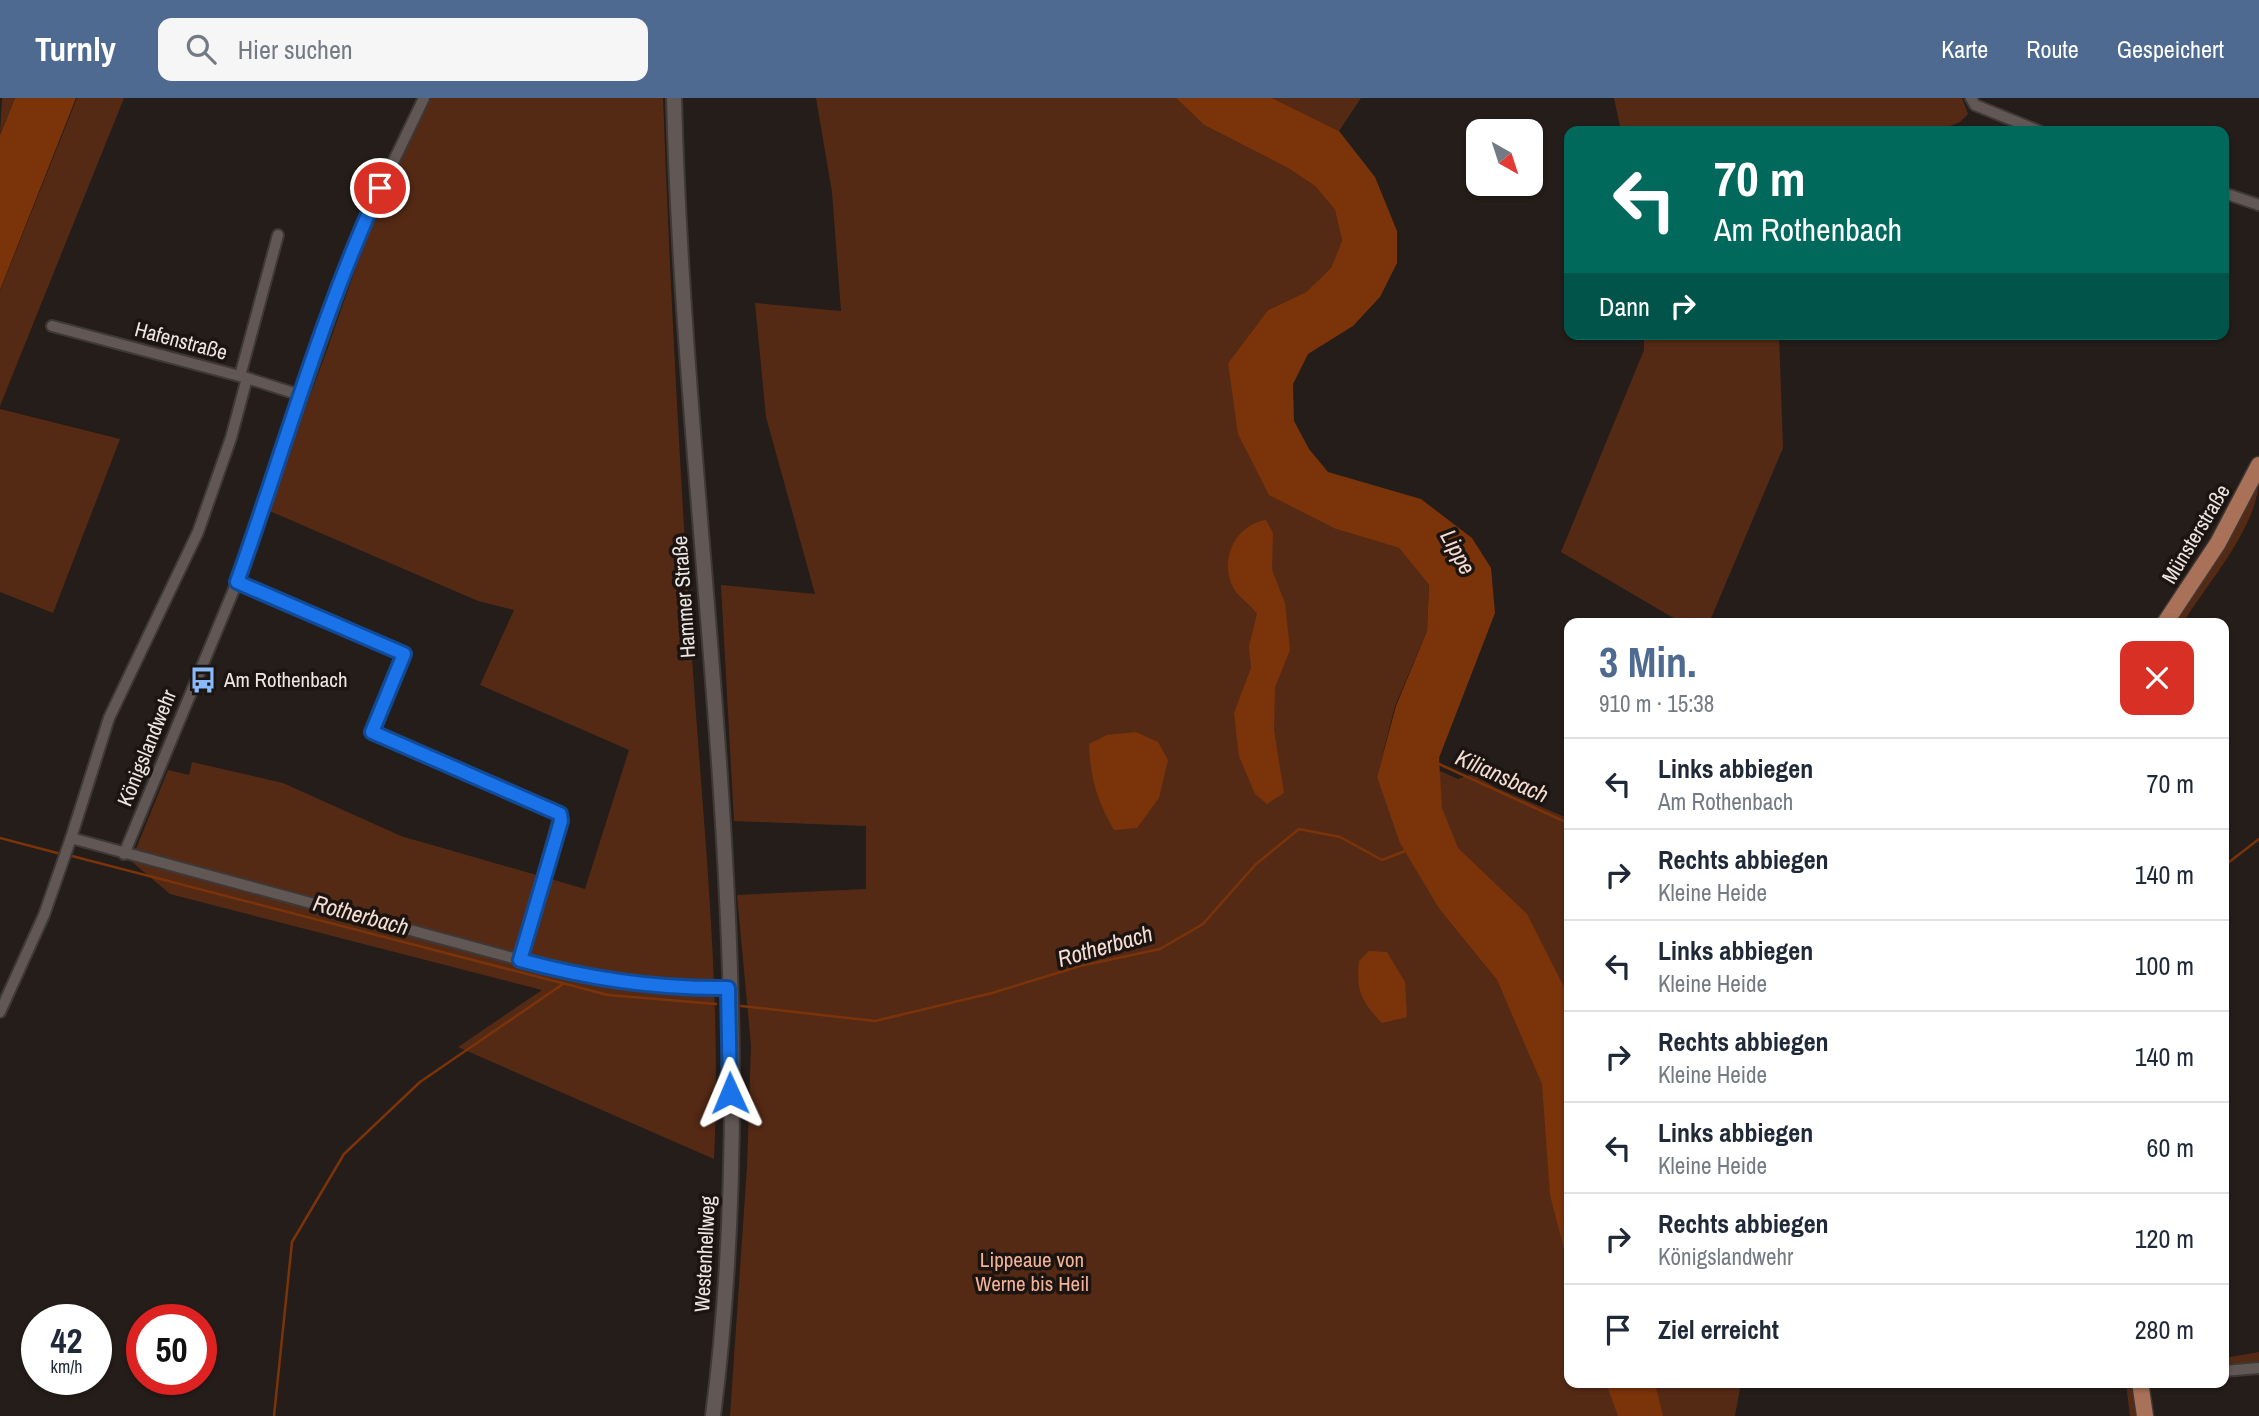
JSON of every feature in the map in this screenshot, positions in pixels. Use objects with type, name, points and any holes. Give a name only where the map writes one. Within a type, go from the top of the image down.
[{"type":"main road","name":"Hammer Straße","points":[[674,98],[728,988],[730,1093]]},
{"type":"main road","name":"Münsterstraße","points":[[2168,618],[2218,543],[2259,464]]},
{"type":"main road","name":"Westenhellweg","points":[[713,1416],[729,1226],[730,1093]]},
{"type":"main road","points":[[2141,1388],[2145,1416]]},
{"type":"street","name":"Königslandwehr","points":[[124,854],[237,582],[360,229],[424,98]]},
{"type":"street","points":[[1971,98],[1975,105],[2027,126]]},
{"type":"street","points":[[2229,195],[2259,205]]},
{"type":"street","name":"Königslandwehr","points":[[0,1012],[44,915],[109,718],[198,532],[231,438],[278,235]]},
{"type":"street","name":"Hafenstraße","points":[[52,326],[300,395]]},
{"type":"street","points":[[237,582],[404,654],[372,732],[560,814],[561,821],[520,960]]},
{"type":"street","points":[[71,838],[605,981],[728,988]]},
{"type":"street","points":[[2229,1371],[2259,1368]]},
{"type":"green space","points":[[2,98],[15,98],[0,134]]},
{"type":"green space","points":[[77,98],[124,98],[0,406],[0,291]]},
{"type":"green space","points":[[430,98],[663,98],[683,518],[710,908],[715,1033],[714,1159],[458,1047],[542,990],[170,894],[131,861],[168,770],[189,775],[192,762],[283,783],[401,836],[585,889],[629,750],[480,685],[514,610],[478,601],[265,509],[386,190]]},
{"type":"green space","name":"Lippeaue von Werne bis Heil","points":[[816,98],[1176,98],[1204,125],[1288,168],[1315,186],[1335,210],[1342,242],[1331,268],[1306,292],[1268,310],[1228,363],[1336,529],[1399,548],[1429,585],[1427,631],[1395,706],[1377,777],[1440,910],[1497,980],[1543,1084],[1547,1145],[1564,1152],[1564,1388],[1740,1388],[1735,1416],[730,1416],[747,1167],[751,1045],[737,895],[866,889],[866,826],[734,821],[721,585],[815,594],[766,417],[755,303],[841,311],[832,192]]},
{"type":"green space","points":[[1272,98],[1361,98],[1339,131]]},
{"type":"green space","points":[[1614,98],[1962,98],[1968,114],[1960,122],[1950,126],[1620,126]]},
{"type":"green space","points":[[1644,340],[1779,340],[1783,448],[1711,618],[1673,618],[1561,552],[1644,350]]},
{"type":"green space","points":[[0,409],[120,439],[53,613],[0,592]]},
{"type":"green space","points":[[2259,478],[2251,514],[2232,551],[2186,618],[2177,618]]},
{"type":"green space","points":[[1440,771],[1458,779],[1473,774],[1496,788],[1564,816],[1564,1054],[1421,786],[1440,784]]},
{"type":"green space","points":[[2259,1352],[2259,1363],[2229,1366],[2229,1357]]},
{"type":"green space","points":[[2127,1388],[2135,1388],[2139,1416],[2130,1416]]},
{"type":"water","points":[[15,98],[76,98],[0,290],[0,135]]},
{"type":"water","name":"Lippe","points":[[1176,98],[1272,98],[1339,131],[1375,177],[1397,231],[1397,263],[1380,297],[1353,326],[1308,354],[1293,384],[1294,421],[1309,449],[1328,472],[1421,499],[1472,538],[1491,568],[1495,613],[1439,758],[1442,808],[1458,848],[1527,914],[1564,987],[1564,1249],[1550,1195],[1542,1084],[1497,980],[1440,910],[1400,843],[1377,777],[1396,706],[1427,631],[1429,585],[1399,548],[1336,529],[1269,495],[1238,434],[1228,363],[1268,310],[1306,292],[1331,268],[1342,241],[1335,210],[1315,186],[1288,168],[1204,125]]},
{"type":"water","points":[[1266,520],[1273,533],[1272,570],[1285,603],[1290,650],[1275,687],[1274,730],[1284,793],[1267,804],[1255,794],[1239,756],[1234,713],[1251,668],[1249,646],[1257,614],[1234,589],[1228,567],[1232,546],[1238,536],[1255,523]]},
{"type":"water","points":[[1136,732],[1158,742],[1168,760],[1159,798],[1137,828],[1114,830],[1096,789],[1089,744],[1107,735]]},
{"type":"water","points":[[1369,951],[1387,952],[1405,982],[1407,1017],[1382,1023],[1365,1002],[1359,988],[1359,961]]},
{"type":"water","points":[[1608,1388],[1656,1388],[1663,1416],[1618,1416]]},
{"type":"waterway","name":"Kiliansbach","points":[[1439,764],[1564,821]]},
{"type":"waterway","name":"Rotherbach","points":[[741,1006],[875,1021],[992,993],[1080,966],[1160,949],[1203,924],[1255,865],[1299,829],[1340,837],[1382,860],[1405,851]]},
{"type":"waterway","name":"Rotherbach","points":[[0,838],[61,854]]},
{"type":"waterway","name":"Kiliansbach","points":[[2229,862],[2259,839]]},
{"type":"waterway","name":"Rotherbach","points":[[68,855],[608,995],[716,1004]]},
{"type":"waterway","points":[[274,1416],[292,1242],[344,1154],[420,1082],[563,984]]},
{"type":"place","name":"Am Rothenbach","points":[[203,680]]},
{"type":"route","points":[[380,188],[360,229],[308,372],[237,582],[404,654],[372,732],[560,814],[561,821],[520,960],[605,981],[728,988],[730,1093]]}]
